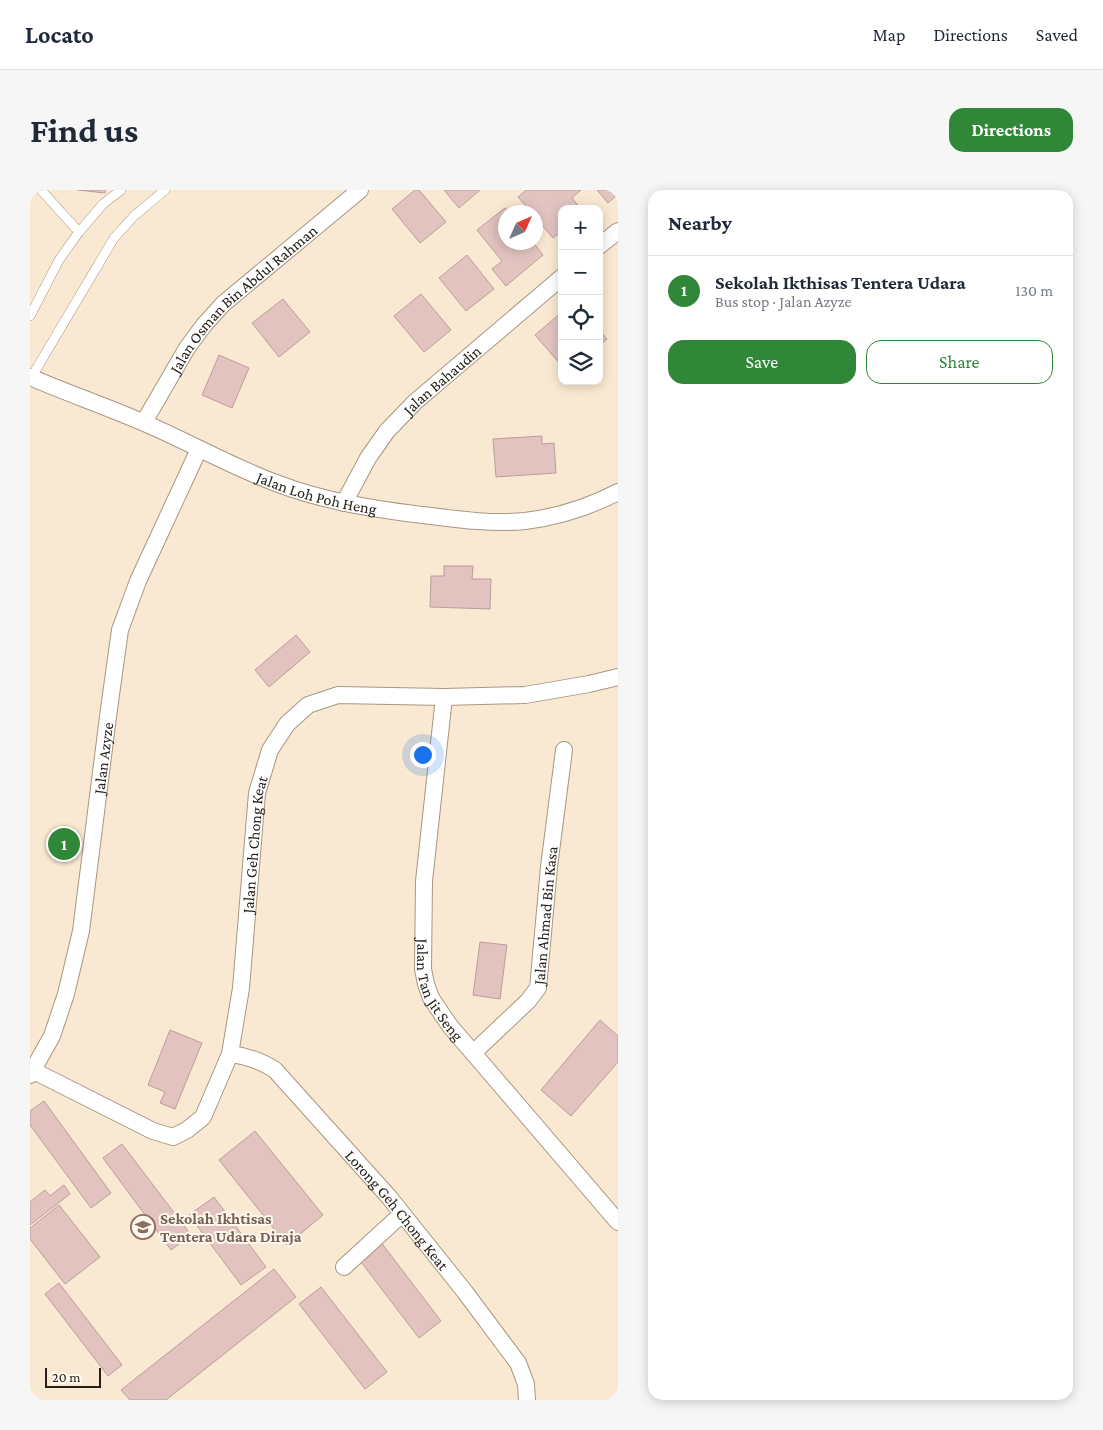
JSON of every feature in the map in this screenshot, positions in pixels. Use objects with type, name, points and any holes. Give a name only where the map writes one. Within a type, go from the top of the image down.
[{"type":"street","name":"Jalan Osman Bin Abdul Rahman","points":[[144,422],[187,348],[217,311],[360,190]]},
{"type":"street","points":[[603,243],[618,231]]},
{"type":"street","name":"Jalan Bahaudin","points":[[344,503],[368,458],[382,438],[415,402],[558,280]]},
{"type":"street","name":"Jalan Loh Poh Heng","points":[[31,377],[144,422],[277,484],[344,503],[472,521],[524,521],[557,515],[592,505],[618,492]]},
{"type":"street","name":"Jalan Azyze","points":[[32,1073],[52,1036],[66,994],[81,931],[120,630],[138,581],[199,449]]},
{"type":"street","name":"Jalan Geh Chong Keat","points":[[32,1073],[152,1131],[173,1137],[187,1130],[203,1117],[230,1054],[241,988],[257,793],[270,750],[287,724],[308,705],[338,695],[444,697],[525,695],[618,677]]},
{"type":"street","name":"Jalan Tan Jit Seng","points":[[444,697],[424,881],[423,968],[426,984],[431,998],[450,1026],[618,1222]]},
{"type":"street","name":"Jalan Ahmad Bin Kasa","points":[[473,1053],[528,1002],[538,988],[549,867],[564,750]]},
{"type":"street","name":"Lorong Geh Chong Keat","points":[[230,1054],[247,1056],[263,1062],[275,1070],[345,1146],[465,1292],[518,1363],[526,1384],[527,1400]]},
{"type":"street","points":[[344,1267],[402,1214]]},
{"type":"lane","points":[[41,190],[79,232]]},
{"type":"lane","points":[[30,316],[59,260],[79,232],[103,204],[120,190]]},
{"type":"lane","points":[[31,377],[114,238],[134,216],[165,190]]},
{"type":"building","points":[[78,190],[105,190],[105,193]]},
{"type":"building","points":[[415,190],[419,190],[446,222],[420,243],[392,209]]},
{"type":"building","points":[[444,190],[480,190],[459,208]]},
{"type":"building","points":[[526,190],[581,190],[572,198],[578,205],[558,205],[558,234],[553,238],[543,226],[543,205],[525,205],[518,197]]},
{"type":"building","points":[[597,190],[618,190],[618,194],[608,203]]},
{"type":"building","points":[[498,214],[498,250],[539,250],[543,255],[506,286],[492,269],[502,261],[477,230]]},
{"type":"building","points":[[467,255],[494,289],[466,311],[439,278]]},
{"type":"building","points":[[421,294],[451,330],[424,352],[394,316]]},
{"type":"building","points":[[283,299],[310,332],[279,357],[252,323]]},
{"type":"building","points":[[558,315],[558,361],[535,335]]},
{"type":"building","points":[[603,334],[607,339],[603,342]]},
{"type":"building","points":[[219,355],[249,368],[232,408],[202,395]]},
{"type":"building","points":[[542,436],[542,444],[554,443],[556,473],[496,477],[493,439]]},
{"type":"building","points":[[444,566],[473,566],[472,579],[491,579],[490,609],[430,607],[431,576],[444,576]]},
{"type":"building","points":[[296,635],[310,652],[269,687],[255,670]]},
{"type":"building","points":[[480,942],[507,945],[500,999],[473,995]]},
{"type":"building","points":[[600,1020],[618,1036],[618,1062],[571,1116],[541,1090]]},
{"type":"building","points":[[170,1030],[202,1043],[175,1109],[160,1103],[165,1092],[148,1085]]},
{"type":"building","points":[[44,1101],[111,1193],[91,1208],[30,1125],[30,1111]]},
{"type":"building","points":[[255,1131],[323,1215],[287,1245],[219,1160]]},
{"type":"building","points":[[122,1144],[191,1235],[171,1250],[103,1158]]},
{"type":"building","points":[[64,1185],[70,1194],[30,1225],[30,1202],[45,1190],[50,1196]]},
{"type":"building","points":[[214,1197],[266,1267],[241,1285],[189,1215]]},
{"type":"building","points":[[59,1205],[100,1257],[65,1284],[30,1239],[30,1228]]},
{"type":"building","points":[[380,1241],[441,1321],[419,1338],[358,1258]]},
{"type":"building","points":[[274,1269],[296,1297],[166,1400],[130,1400],[121,1390]]},
{"type":"building","points":[[59,1283],[122,1365],[108,1376],[45,1294]]},
{"type":"building","points":[[321,1287],[387,1372],[365,1389],[299,1304]]},
{"type":"place","name":"Sekolah Ikthisas Tentera Udara","points":[[64,844]]},
{"type":"place","name":"Sekolah Ikhtisas Tentera Udara Diraja","points":[[143,1227]]}]
